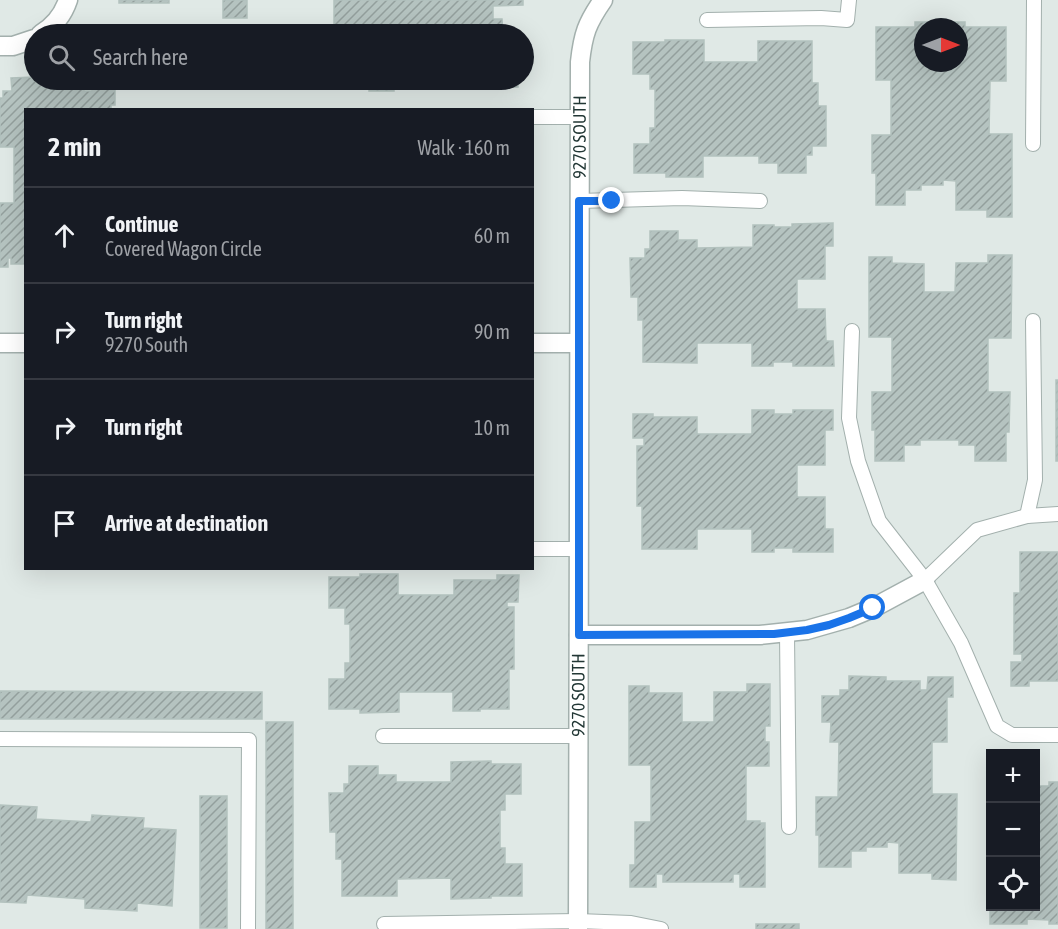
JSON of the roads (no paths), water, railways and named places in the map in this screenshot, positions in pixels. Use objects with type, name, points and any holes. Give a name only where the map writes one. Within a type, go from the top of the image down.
[{"type":"street","points":[[54,24],[65,10],[68,0]]},
{"type":"street","name":"9270 SOUTH","points":[[578,925],[580,62],[582,39],[590,18],[603,0]]},
{"type":"street","points":[[0,46],[13,46],[24,42]]},
{"type":"street","points":[[0,343],[24,343]]},
{"type":"street","points":[[534,343],[579,343]]},
{"type":"street","points":[[579,635],[787,633],[829,625],[849,618],[925,580]]},
{"type":"lane","points":[[707,20],[821,18],[847,20],[849,0]]},
{"type":"lane","points":[[1033,144],[1034,0]]},
{"type":"lane","points":[[534,117],[579,117]]},
{"type":"lane","points":[[579,201],[682,198],[760,201]]},
{"type":"lane","points":[[1027,516],[1035,480],[1033,321]]},
{"type":"lane","points":[[852,331],[849,418],[858,461],[879,521],[925,580],[961,643],[997,726],[1012,735],[1058,735]]},
{"type":"lane","points":[[925,580],[977,530],[1027,516],[1058,514]]},
{"type":"lane","points":[[534,549],[579,549]]},
{"type":"lane","points":[[787,633],[789,827]]},
{"type":"lane","points":[[382,736],[578,736]]},
{"type":"lane","points":[[0,740],[249,740],[248,929]]},
{"type":"lane","points":[[384,924],[631,923],[661,929]]}]
